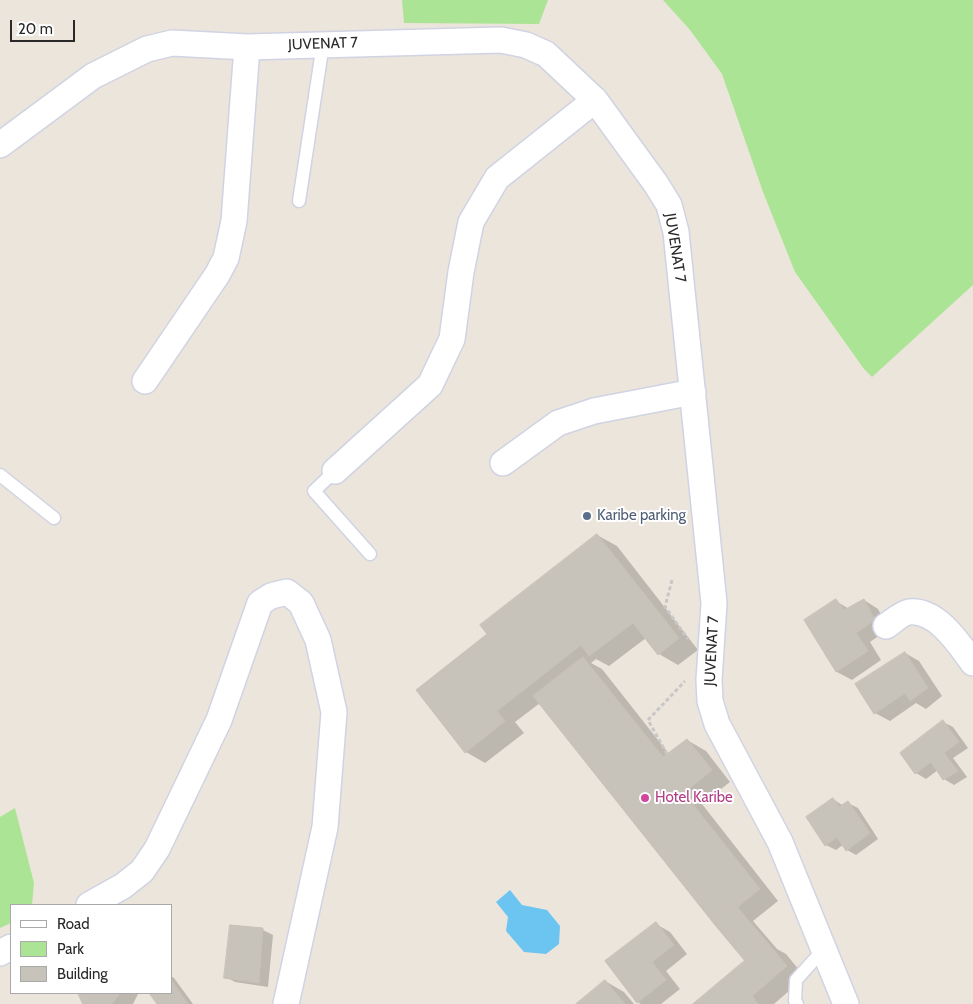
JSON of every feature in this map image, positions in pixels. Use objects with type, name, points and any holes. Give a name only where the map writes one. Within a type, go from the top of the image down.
[{"type":"street","name":"JUVENAT 7","points":[[0,145],[93,76],[147,49],[172,43],[247,47],[501,40],[526,44],[546,54],[595,100],[656,184],[668,205],[676,232],[714,604],[709,680],[710,701],[717,724],[780,842],[846,1004]]},
{"type":"street","points":[[145,381],[217,275],[226,258],[234,221],[247,47]]},
{"type":"street","points":[[335,471],[430,384],[452,339],[461,272],[471,222],[497,178],[595,100]]},
{"type":"street","points":[[503,463],[558,423],[594,411],[693,392]]},
{"type":"street","points":[[91,904],[123,886],[142,871],[157,849],[219,720],[260,603],[271,596],[287,592],[301,603],[318,640],[334,712],[325,827],[286,1004]]},
{"type":"street","points":[[886,626],[908,612],[925,613],[952,634],[973,663]]},
{"type":"lane","points":[[299,201],[323,44]]},
{"type":"lane","points":[[335,471],[314,491],[370,554]]},
{"type":"lane","points":[[0,475],[54,518]]},
{"type":"lane","points":[[796,1004],[794,1001],[796,980],[823,950]]},
{"type":"path","points":[[672,580],[665,607],[690,642]]},
{"type":"path","points":[[667,754],[648,720],[686,680]]},
{"type":"green space","points":[[402,0],[548,0],[539,24],[404,23]]},
{"type":"green space","points":[[663,0],[973,0],[973,285],[872,377],[864,369],[795,272],[763,192],[722,74],[690,30]]},
{"type":"green space","points":[[15,808],[34,883],[32,904],[10,904],[10,923],[0,928],[0,817]]},
{"type":"water","points":[[510,890],[522,905],[547,910],[560,926],[559,944],[546,954],[524,952],[506,931],[508,917],[496,902]]},
{"type":"building","points":[[597,534],[679,638],[658,655],[633,623],[589,656],[581,645],[497,711],[505,721],[465,753],[416,690],[487,634],[480,625]]},
{"type":"building","points":[[836,599],[844,610],[864,599],[875,620],[856,633],[868,651],[836,672],[804,620]]},
{"type":"building","points":[[905,652],[928,688],[910,701],[905,693],[874,714],[855,684]]},
{"type":"building","points":[[583,657],[663,757],[687,739],[712,770],[684,793],[760,889],[715,925],[533,696]]},
{"type":"building","points":[[943,720],[959,742],[944,753],[958,771],[943,780],[931,762],[915,774],[900,753]]},
{"type":"building","points":[[833,798],[839,807],[848,801],[870,833],[846,851],[837,837],[825,846],[806,817]]},
{"type":"building","points":[[737,907],[767,942],[745,961],[715,925]]},
{"type":"building","points":[[656,922],[674,945],[652,962],[666,980],[637,1003],[605,961]]},
{"type":"building","points":[[230,925],[263,928],[259,983],[224,978]]},
{"type":"building","points":[[767,942],[787,966],[752,996],[758,1004],[693,1004]]},
{"type":"building","points":[[605,980],[625,1004],[576,1004]]},
{"type":"building","points":[[172,981],[188,1004],[157,1004],[150,994],[172,994]]},
{"type":"building","points":[[78,994],[119,994],[112,1004],[83,1004]]},
{"type":"place","name":"Karibe parking","points":[[587,516]]},
{"type":"place","name":"Hotel Karibe","points":[[645,798]]}]
